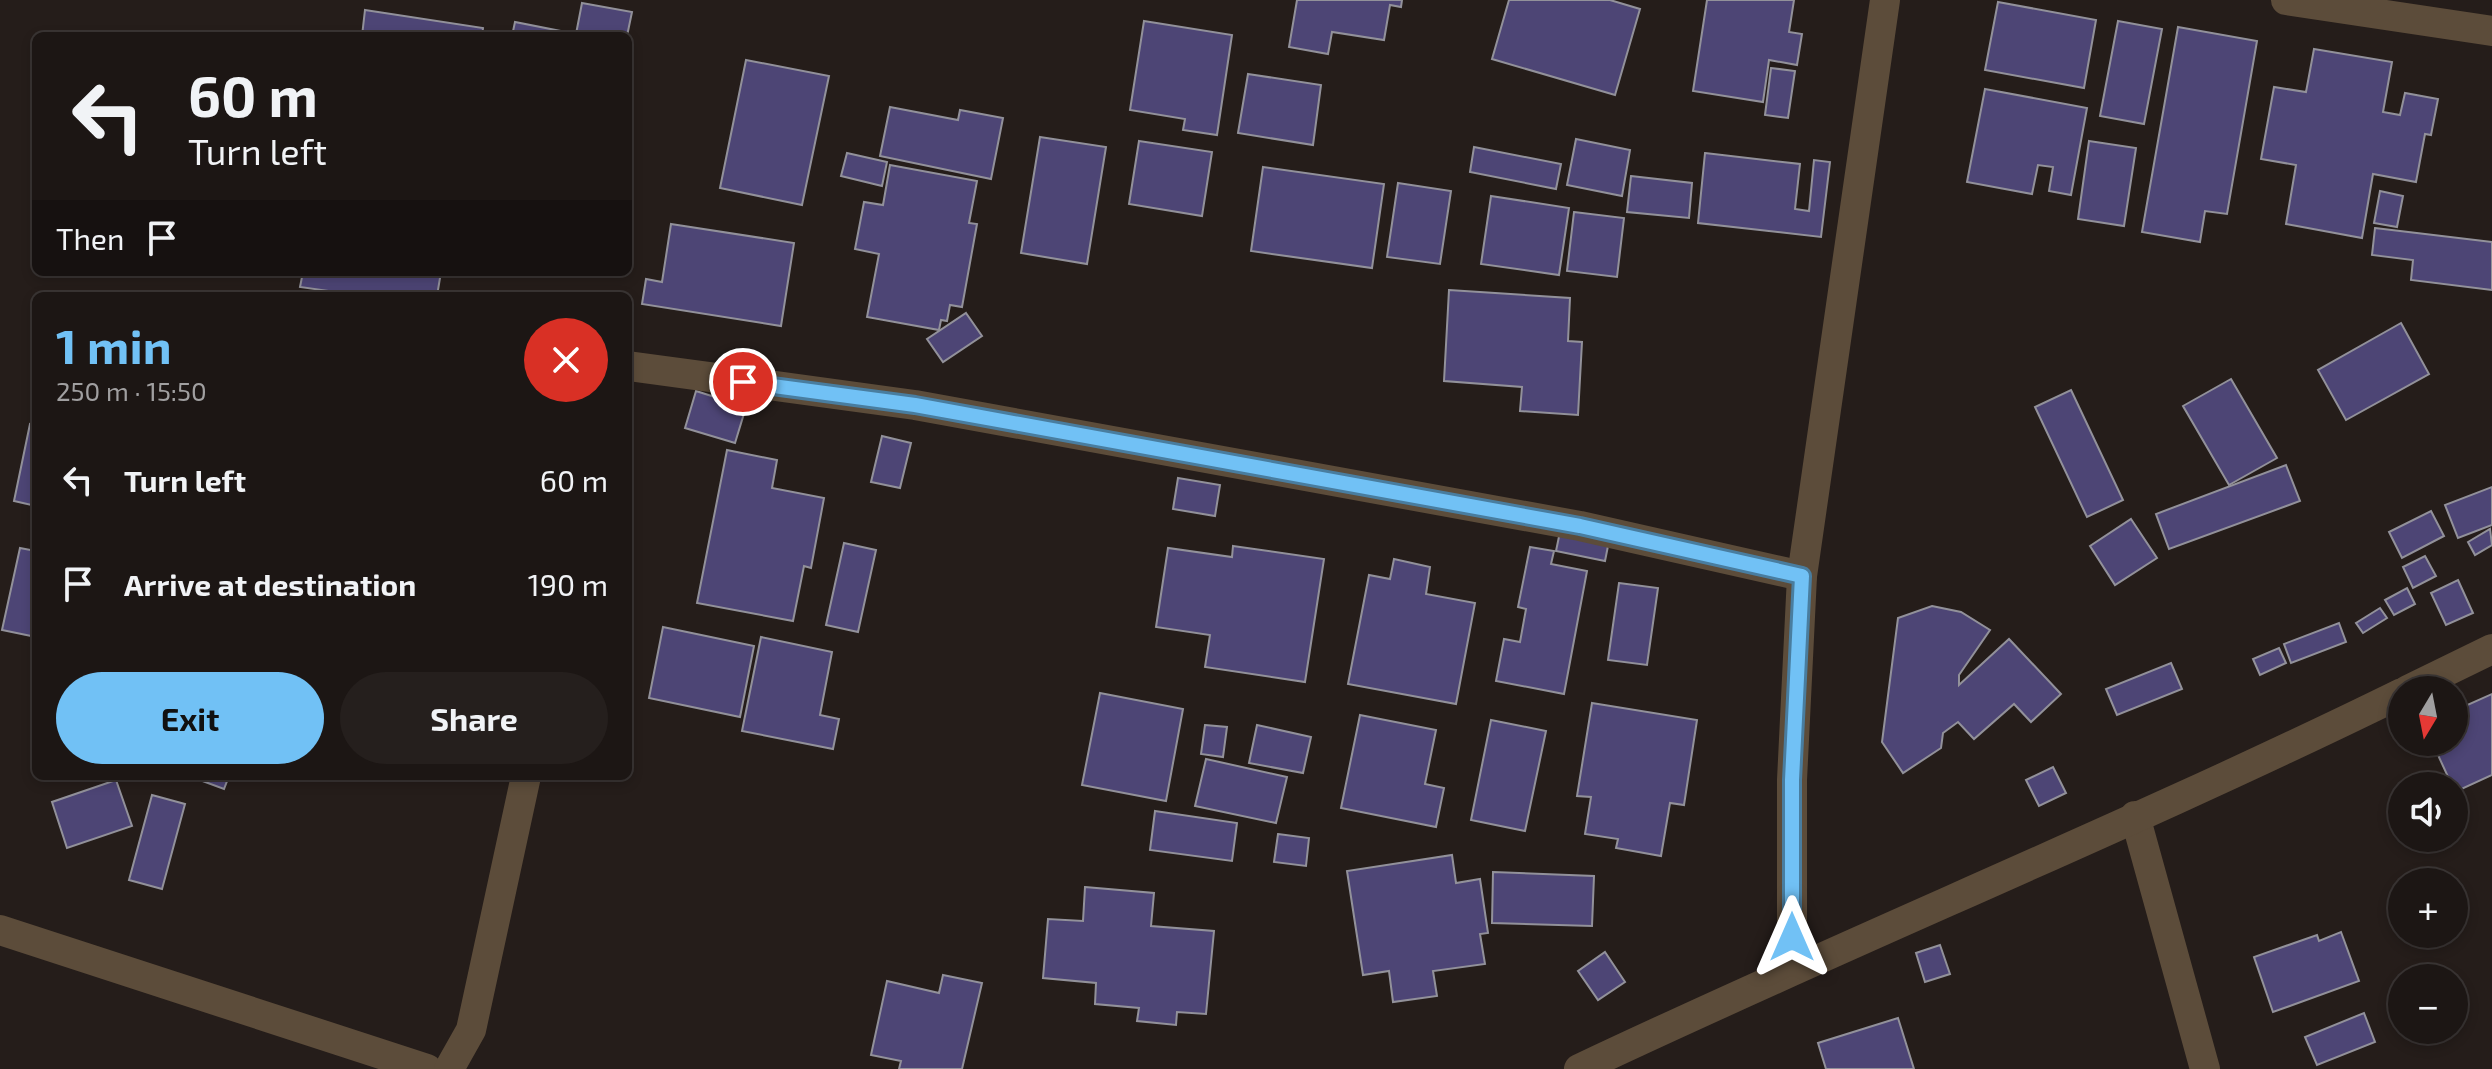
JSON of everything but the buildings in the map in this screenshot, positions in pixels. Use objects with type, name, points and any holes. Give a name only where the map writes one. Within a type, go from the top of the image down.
[{"type":"street","points":[[1792,968],[1792,780],[1802,576],[1885,0]]},
{"type":"street","points":[[2286,0],[2492,31]]},
{"type":"street","points":[[632,367],[915,405],[1580,526],[1802,576]]},
{"type":"street","points":[[2437,676],[2492,649]]},
{"type":"street","points":[[1579,1069],[1792,968],[2298,744],[2388,700]]},
{"type":"street","points":[[449,1069],[471,1030],[525,780]]},
{"type":"street","points":[[2135,816],[2205,1069]]},
{"type":"street","points":[[0,930],[427,1069]]},
{"type":"route","points":[[743,382],[915,405],[1580,526],[1802,576],[1792,780],[1792,937]]}]
